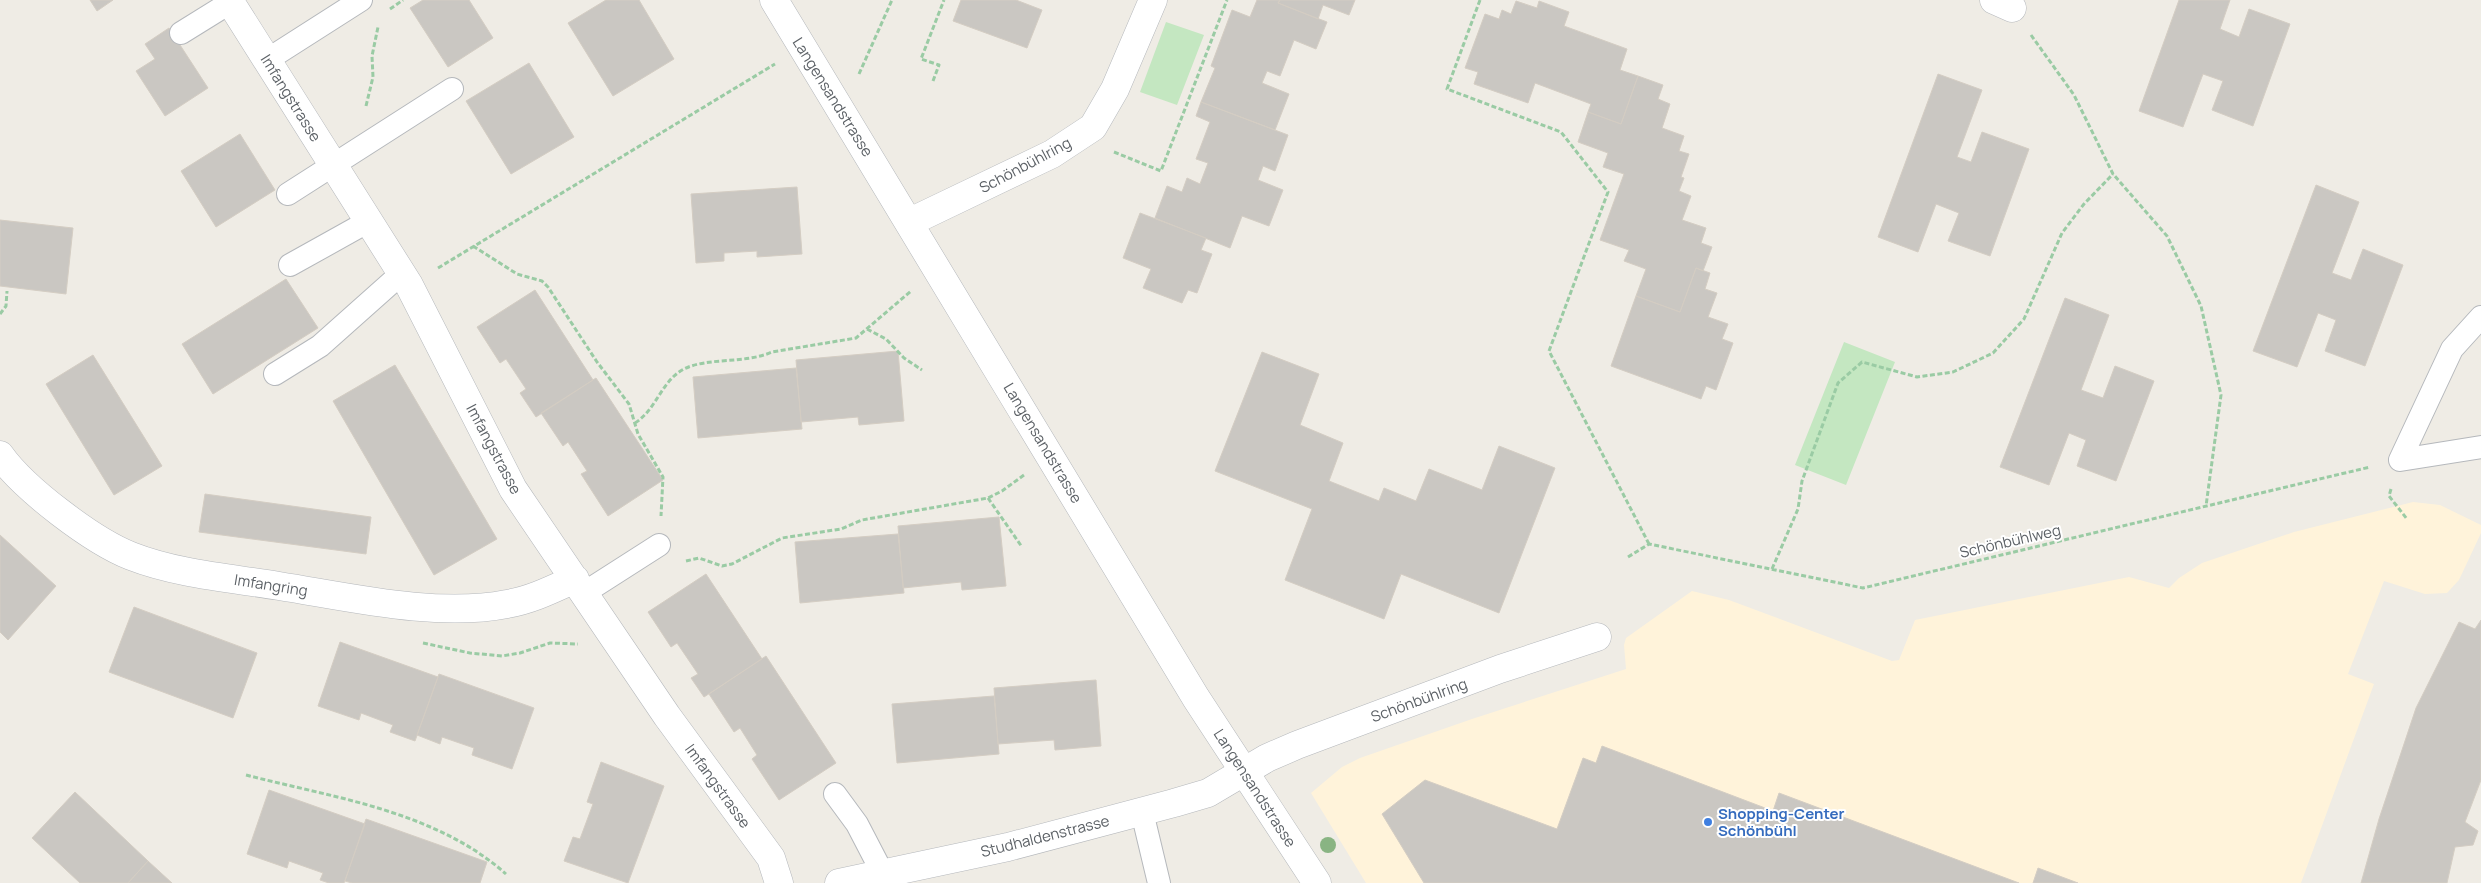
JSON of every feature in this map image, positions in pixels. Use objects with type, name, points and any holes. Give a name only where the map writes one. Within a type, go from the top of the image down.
[{"type":"street","name":"Langensandstrasse","points":[[774,0],[910,222],[1196,698],[1245,770],[1316,883]]},
{"type":"street","name":"Schönbühlring","points":[[910,222],[1052,154],[1092,127],[1116,89],[1153,0]]},
{"type":"street","name":"Imfangstrasse","points":[[230,1],[405,279],[513,489],[666,716],[771,858],[779,883]]},
{"type":"street","name":"Imfangring","points":[[0,456],[39,494],[83,530],[108,546],[132,557],[187,571],[406,606],[467,608],[507,604],[579,586]]},
{"type":"street","name":"Schönbühlring","points":[[1245,770],[1304,742],[1500,669],[1597,637]]},
{"type":"street","name":"Studhaldenstrasse","points":[[839,883],[1008,847],[1142,812],[1208,793],[1245,770]]},
{"type":"lane","points":[[267,60],[362,0]]},
{"type":"lane","points":[[181,33],[230,1]]},
{"type":"lane","points":[[288,194],[452,89]]},
{"type":"lane","points":[[290,264],[369,221]]},
{"type":"lane","points":[[275,374],[320,346],[405,279]]},
{"type":"lane","points":[[2400,460],[2452,349],[2481,317]]},
{"type":"lane","points":[[2400,460],[2481,447]]},
{"type":"lane","points":[[579,586],[659,544]]},
{"type":"lane","points":[[835,794],[856,824],[883,874]]},
{"type":"lane","points":[[1142,812],[1159,883]]},
{"type":"path","points":[[385,16],[403,0]]},
{"type":"path","points":[[859,74],[892,0]]},
{"type":"path","points":[[933,81],[939,65],[921,58],[944,0]]},
{"type":"path","points":[[1110,151],[1160,172],[1227,0]]},
{"type":"path","points":[[1480,0],[1447,90],[1561,132],[1608,192],[1550,351],[1649,544],[1628,557]]},
{"type":"path","points":[[2003,4],[2074,95],[2113,174],[2167,236],[2201,306],[2221,395],[2206,506]]},
{"type":"path","points":[[375,139],[367,126],[364,115],[374,77],[372,56],[375,37],[381,22]]},
{"type":"path","points":[[405,279],[473,246],[802,47]]},
{"type":"path","points":[[1772,569],[1798,509],[1802,481],[1838,384],[1862,362],[1917,377],[1953,372],[1993,353],[2024,320],[2062,233],[2084,204],[2113,174]]},
{"type":"path","points":[[473,246],[517,274],[542,281],[548,287],[597,362],[629,404],[638,434],[663,477],[659,544],[676,567],[690,558],[699,558],[722,566],[732,564],[782,538],[841,529],[862,520],[988,498],[1002,491],[1050,455]]},
{"type":"path","points":[[635,423],[646,416],[674,375],[686,368],[760,357],[772,352],[856,338],[910,292],[942,275]]},
{"type":"path","points":[[0,314],[6,306],[7,291]]},
{"type":"path","points":[[867,329],[886,339],[904,358],[922,370]]},
{"type":"path","name":"Schönbühlweg","points":[[1649,544],[1862,588],[2400,460]]},
{"type":"path","points":[[988,498],[1022,547]]},
{"type":"path","points":[[246,775],[388,810],[428,825],[490,860],[506,874]]},
{"type":"shaded area","points":[[2413,502],[2440,505],[2481,525],[2481,533],[2459,580],[2447,593],[2425,594],[2384,581],[2348,674],[2374,684],[2301,883],[1366,883],[1311,793],[1342,767],[1360,758],[1626,669],[1624,645],[1626,638],[1692,591],[1729,600],[1892,661],[1899,660],[1915,620],[2129,577],[2169,588],[2179,578],[2202,563],[2294,532]]},
{"type":"green space","points":[[1166,22],[1204,35],[1177,105],[1140,92]]},
{"type":"green space","points":[[1844,342],[1895,362],[1846,485],[1795,465]]},
{"type":"building","points":[[90,0],[113,0],[97,11]]},
{"type":"building","points":[[423,0],[469,0],[493,38],[448,67],[410,8]]},
{"type":"building","points":[[606,0],[639,0],[674,59],[613,96],[568,23]]},
{"type":"building","points":[[961,0],[1016,0],[1042,10],[1027,48],[953,21]]},
{"type":"building","points":[[1257,0],[1280,0],[1278,3],[1327,22],[1316,49],[1294,40],[1280,76],[1267,71],[1262,83],[1289,94],[1275,130],[1201,102],[1215,68],[1211,66],[1232,10],[1250,17]]},
{"type":"building","points":[[1280,0],[1355,0],[1349,15],[1323,5],[1318,19],[1278,3]]},
{"type":"building","points":[[2179,0],[2230,0],[2220,29],[2239,37],[2249,9],[2290,24],[2253,126],[2212,110],[2223,81],[2203,74],[2183,127],[2139,111]]},
{"type":"building","points":[[1516,1],[1537,8],[1539,1],[1569,12],[1564,26],[1627,49],[1620,70],[1638,76],[1621,124],[1588,112],[1591,104],[1535,83],[1528,103],[1474,84],[1478,72],[1465,68],[1485,14],[1499,19],[1502,10],[1511,14]]},
{"type":"building","points":[[169,28],[208,88],[165,116],[136,71],[155,59],[145,44]]},
{"type":"building","points":[[529,63],[574,137],[511,174],[466,101]]},
{"type":"building","points":[[1938,74],[1982,90],[1957,157],[1971,162],[1982,132],[2029,149],[1990,256],[1948,241],[1959,213],[1936,204],[1918,252],[1878,237]]},
{"type":"building","points":[[1638,76],[1663,85],[1658,99],[1670,104],[1662,128],[1684,136],[1679,151],[1689,154],[1681,177],[1684,178],[1679,191],[1691,196],[1682,220],[1706,228],[1701,243],[1712,247],[1703,271],[1696,268],[1680,312],[1636,296],[1646,269],[1624,261],[1629,250],[1600,240],[1624,174],[1603,167],[1608,153],[1578,142],[1588,112],[1621,124]]},
{"type":"building","points":[[1201,102],[1288,135],[1275,171],[1263,166],[1258,180],[1283,190],[1269,226],[1242,216],[1230,248],[1155,218],[1167,186],[1182,192],[1187,178],[1200,184],[1208,163],[1196,159],[1210,122],[1196,116]]},
{"type":"building","points":[[240,134],[275,190],[216,227],[181,171]]},
{"type":"building","points":[[2316,185],[2359,202],[2332,273],[2351,280],[2363,249],[2403,265],[2365,366],[2325,351],[2336,320],[2318,313],[2297,367],[2253,351]]},
{"type":"building","points":[[797,187],[802,254],[757,257],[757,251],[724,253],[724,261],[696,263],[691,194]]},
{"type":"building","points":[[1140,213],[1206,238],[1201,250],[1212,254],[1197,293],[1188,290],[1182,303],[1143,288],[1151,269],[1123,258]]},
{"type":"building","points":[[0,220],[73,228],[66,294],[0,286]]},
{"type":"building","points":[[1696,268],[1710,273],[1705,289],[1717,293],[1708,317],[1728,324],[1722,339],[1733,343],[1716,390],[1706,386],[1701,399],[1611,366],[1636,296],[1680,312]]},
{"type":"building","points":[[286,279],[318,328],[213,394],[182,344]]},
{"type":"building","points":[[535,290],[593,380],[536,417],[520,393],[526,389],[506,359],[500,363],[477,327]]},
{"type":"building","points":[[2065,298],[2109,315],[2081,390],[2103,398],[2115,366],[2154,381],[2116,481],[2077,466],[2086,440],[2069,433],[2049,485],[2000,467]]},
{"type":"building","points":[[898,351],[904,421],[859,425],[858,417],[801,422],[796,360]]},
{"type":"building","points":[[1262,352],[1319,374],[1300,425],[1343,443],[1329,481],[1379,501],[1384,488],[1416,501],[1429,469],[1482,490],[1499,446],[1555,468],[1499,613],[1401,574],[1384,619],[1285,580],[1312,509],[1215,471]]},
{"type":"building","points":[[93,355],[162,466],[114,495],[46,384]]},
{"type":"building","points":[[395,365],[497,539],[434,575],[333,401]]},
{"type":"building","points":[[796,368],[802,429],[698,438],[693,377]]},
{"type":"building","points":[[596,378],[663,480],[608,516],[581,474],[587,471],[568,442],[563,446],[541,413]]},
{"type":"building","points":[[205,494],[371,517],[366,554],[199,532]]},
{"type":"building","points":[[999,517],[1006,586],[962,590],[961,582],[903,588],[898,526]]},
{"type":"building","points":[[898,534],[904,593],[800,603],[795,542]]},
{"type":"building","points":[[0,535],[56,586],[8,640],[0,632]]},
{"type":"building","points":[[706,574],[762,659],[704,697],[691,678],[698,674],[677,643],[671,647],[648,612]]},
{"type":"building","points":[[134,607],[257,653],[233,718],[109,672]]},
{"type":"building","points":[[2481,620],[2481,780],[2465,822],[2478,831],[2473,845],[2455,847],[2447,883],[2361,883],[2379,819],[2416,708],[2459,622],[2475,629]]},
{"type":"building","points":[[340,642],[438,677],[415,741],[390,732],[393,725],[361,713],[359,720],[318,706]]},
{"type":"building","points":[[766,656],[836,763],[779,800],[752,759],[757,755],[740,728],[734,732],[709,694]]},
{"type":"building","points":[[439,674],[534,708],[512,769],[472,755],[474,748],[442,737],[440,744],[417,735]]},
{"type":"building","points":[[1096,680],[1101,746],[1055,750],[1054,740],[998,744],[994,688]]},
{"type":"building","points":[[994,696],[999,754],[897,763],[892,704]]},
{"type":"building","name":"Shopping-Center Schönbühl","points":[[1602,746],[1773,811],[1779,793],[2019,883],[1424,883],[1382,814],[1425,780],[1557,829],[1583,758],[1596,763]]},
{"type":"building","points":[[601,762],[664,786],[628,883],[564,861],[573,837],[580,839],[593,804],[587,802]]},
{"type":"building","points":[[269,790],[365,824],[344,883],[329,883],[320,880],[323,873],[289,861],[287,868],[247,854]]},
{"type":"building","points":[[75,792],[148,861],[128,883],[80,883],[32,838]]},
{"type":"building","points":[[366,819],[487,862],[480,883],[352,883],[345,881]]},
{"type":"building","points":[[148,861],[172,883],[128,883]]},
{"type":"building","points":[[2038,868],[2078,883],[2033,883]]},
{"type":"place","name":"Shopping-Center Schönbühl","points":[[1708,822]]}]
